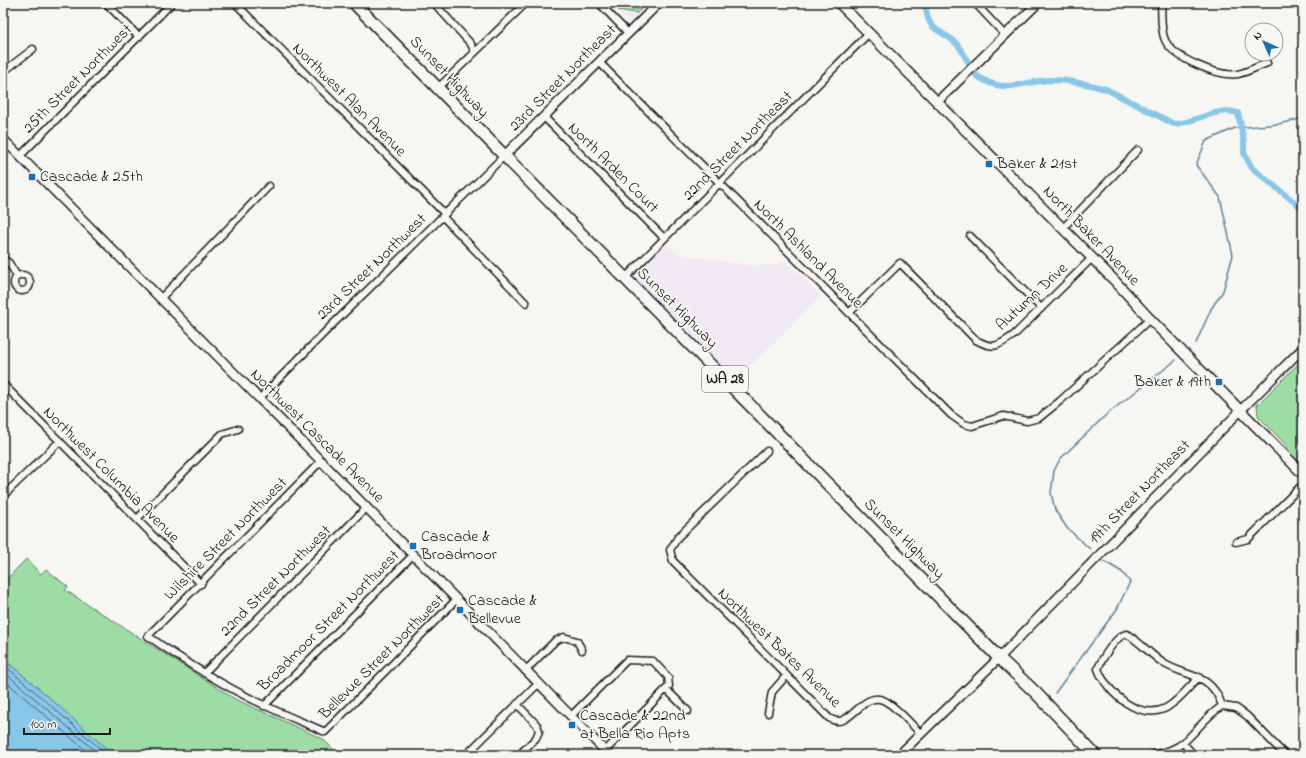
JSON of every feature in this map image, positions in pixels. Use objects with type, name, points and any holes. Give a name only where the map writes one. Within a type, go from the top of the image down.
[{"type":"highway","name":"Sunset Highway","points":[[354,3],[999,658],[1035,692],[1095,755]]},
{"type":"main road","name":"North Baker Avenue","points":[[839,3],[1063,228],[1150,319],[1303,474]]},
{"type":"street","points":[[106,3],[139,37]]},
{"type":"street","name":"25th Street Northwest","points":[[20,156],[172,3]]},
{"type":"street","name":"Northwest Alan Avenue","points":[[235,3],[444,216],[526,303]]},
{"type":"street","points":[[434,3],[471,44],[476,52]]},
{"type":"street","points":[[438,88],[526,3]]},
{"type":"street","points":[[599,3],[628,32]]},
{"type":"street","name":"23rd Street Northeast","points":[[504,156],[659,3]]},
{"type":"street","points":[[975,3],[1005,35]]},
{"type":"street","points":[[937,102],[1038,3]]},
{"type":"street","points":[[1161,3],[1164,40],[1179,56],[1194,64],[1231,74],[1238,74],[1267,63]]},
{"type":"street","name":"22nd Street Northeast","points":[[625,278],[869,33]]},
{"type":"street","points":[[3,72],[33,49]]},
{"type":"street","name":"North Ashland Avenue","points":[[599,62],[957,420],[972,426],[1003,416],[1033,420],[1047,412],[1150,319]]},
{"type":"street","name":"North Arden Court","points":[[544,117],[664,238]]},
{"type":"street","name":"Northwest Cascade Avenue","points":[[3,139],[322,461],[525,671],[607,753]]},
{"type":"street","points":[[1063,228],[1138,150]]},
{"type":"street","name":"23rd Street Northwest","points":[[260,398],[504,156]]},
{"type":"street","points":[[160,299],[269,186]]},
{"type":"street","points":[[970,236],[1041,308]]},
{"type":"street","name":"Autumn Drive","points":[[849,313],[900,263],[976,340],[988,347],[1000,345],[1014,336],[1092,258]]},
{"type":"street","points":[[3,259],[9,263],[17,276]]},
{"type":"street","name":"19th Street Northeast","points":[[899,755],[999,658],[1303,348]]},
{"type":"street","name":"Northwest Columbia Avenue","points":[[3,384],[201,584]]},
{"type":"street","points":[[137,519],[222,434],[238,430]]},
{"type":"street","points":[[3,496],[60,441]]},
{"type":"street","name":"Northwest Bates Avenue","points":[[767,451],[675,542],[670,554],[673,560],[681,570],[786,676],[832,720],[842,720],[868,701],[880,699],[892,706],[920,733]]},
{"type":"street","name":"Wilshire Street Northwest","points":[[204,673],[148,636],[322,461]]},
{"type":"street","points":[[1236,542],[1248,539],[1303,484]]},
{"type":"street","name":"22nd Street Northwest","points":[[204,673],[367,507]]},
{"type":"street","name":"Broadmoor Street Northwest","points":[[264,706],[413,555]]},
{"type":"street","name":"Bellevue Street Northwest","points":[[264,706],[326,732],[456,600]]},
{"type":"street","points":[[1199,676],[1170,705],[1161,709],[1148,711],[1134,708],[1117,696],[1098,669],[1114,641],[1123,634],[1127,634],[1164,664],[1199,676],[1217,694],[1222,706]]},
{"type":"street","points":[[525,671],[555,641],[564,637],[577,641],[582,650]]},
{"type":"street","points":[[571,716],[627,660],[653,661],[668,677],[669,686],[607,753]]},
{"type":"street","points":[[204,673],[264,706]]},
{"type":"street","points":[[768,713],[772,692],[786,676]]},
{"type":"street","points":[[466,755],[538,684]]},
{"type":"street","points":[[666,689],[688,711]]},
{"type":"street","points":[[517,704],[537,725],[539,731],[536,738],[519,755]]},
{"type":"street","points":[[1152,755],[1168,751],[1183,744],[1209,714],[1222,706],[1236,708],[1247,716],[1285,755]]},
{"type":"street","points":[[1183,744],[1194,755]]},
{"type":"shaded area","points":[[610,3],[653,3],[632,25]]},
{"type":"shaded area","points":[[664,244],[682,255],[754,266],[775,265],[785,260],[821,296],[735,381],[632,276]]},
{"type":"green space","points":[[611,3],[647,3],[637,13],[618,10]]},
{"type":"green space","points":[[1303,359],[1303,468],[1289,453],[1285,444],[1258,416],[1257,405]]},
{"type":"green space","points":[[26,559],[41,574],[46,569],[68,587],[65,590],[235,699],[323,739],[339,755],[124,755],[107,749],[3,659],[3,583]]},
{"type":"water","points":[[3,659],[107,749],[124,755],[3,755]]},
{"type":"waterway","points":[[925,3],[929,20],[932,25],[935,29],[956,43],[968,62]]},
{"type":"waterway","points":[[976,75],[995,85],[1004,86],[1051,80],[1092,85],[1106,89],[1174,124],[1190,121],[1214,113],[1230,111],[1238,113],[1244,141],[1244,153],[1252,168],[1303,209]]},
{"type":"waterway","points":[[1196,343],[1211,309],[1223,291],[1233,255],[1220,197],[1196,165],[1206,141],[1235,128],[1279,124],[1303,118]]},
{"type":"waterway","points":[[1090,549],[1067,528],[1055,510],[1051,493],[1054,471],[1060,459],[1106,415],[1176,360]]},
{"type":"waterway","points":[[1055,693],[1117,609],[1130,582],[1122,572],[1102,560]]},
{"type":"place","name":"Baker & 21st","points":[[989,164]]},
{"type":"place","name":"Cascade & 25th","points":[[32,177]]},
{"type":"place","name":"Baker & 19th","points":[[1219,382]]},
{"type":"place","name":"Cascade & Broadmoor","points":[[413,546]]},
{"type":"place","name":"Cascade & Bellevue","points":[[460,610]]},
{"type":"place","name":"Cascade & 22nd at Bella Rio Apts","points":[[572,725]]}]
